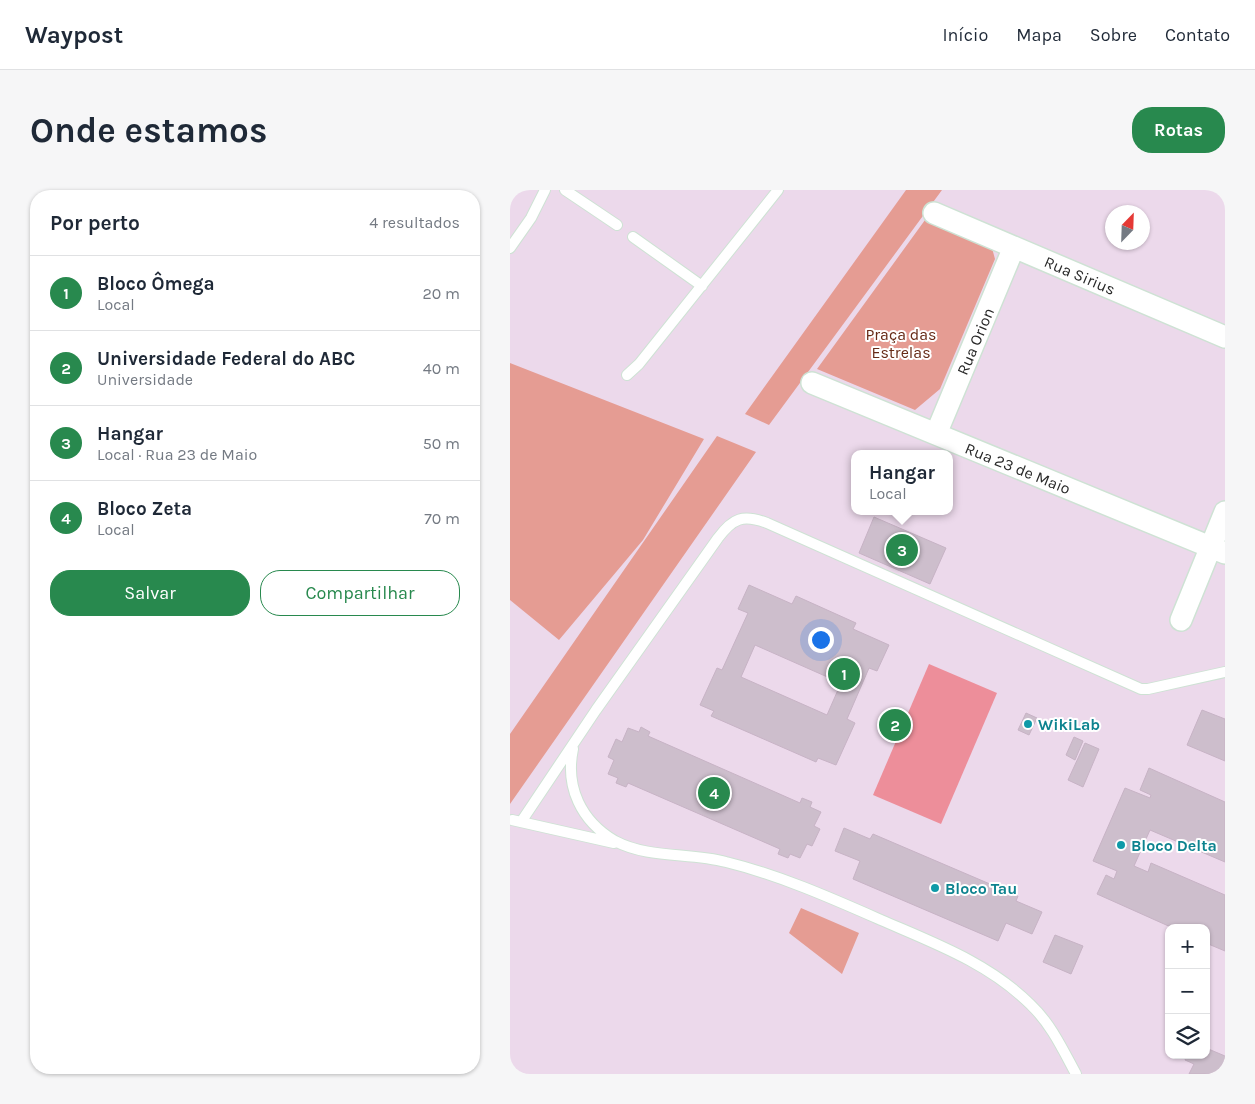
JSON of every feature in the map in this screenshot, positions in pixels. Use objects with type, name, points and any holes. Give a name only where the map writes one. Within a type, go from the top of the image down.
[{"type":"street","name":"Rua Sirius","points":[[934,213],[1225,336]]},
{"type":"street","name":"Rua Orion","points":[[936,434],[1014,247]]},
{"type":"street","name":"Rua 23 de Maio","points":[[812,383],[1218,550]]},
{"type":"street","points":[[1181,620],[1218,550],[1225,512]]},
{"type":"lane","points":[[510,248],[531,218],[545,190]]},
{"type":"lane","points":[[565,190],[617,225]]},
{"type":"lane","points":[[626,375],[639,364],[778,190]]},
{"type":"lane","points":[[633,237],[702,286]]},
{"type":"lane","points":[[1076,1074],[1048,1025],[1031,1004],[997,976],[962,956],[834,899],[743,866],[701,857],[644,851],[622,844],[516,821],[575,743],[596,710],[718,538],[727,526],[739,519],[754,518],[767,523],[1142,689],[1225,672]]},
{"type":"lane","points":[[575,743],[570,772],[571,783],[577,800],[592,823],[604,834],[622,844]]},
{"type":"green space","points":[[906,190],[942,190],[769,425],[745,414]]},
{"type":"green space","name":"Praça das Estrelas","points":[[925,220],[992,248],[995,259],[940,389],[915,410],[817,369]]},
{"type":"green space","points":[[510,363],[704,439],[643,540],[559,640],[510,600]]},
{"type":"green space","points":[[717,436],[756,452],[510,804],[510,734]]},
{"type":"green space","points":[[801,908],[859,933],[842,974],[789,933]]},
{"type":"shaded area","points":[[929,664],[997,693],[941,824],[873,795]]},
{"type":"building","points":[[874,517],[946,548],[930,584],[859,553]]},
{"type":"building","points":[[749,585],[792,604],[796,596],[856,623],[853,629],[889,645],[877,671],[869,668],[847,719],[855,723],[836,765],[818,758],[816,762],[711,716],[714,711],[700,705],[717,668],[722,670],[748,613],[738,609]],"holes":[[[755,645],[841,683],[827,715],[741,677]]]},
{"type":"building","points":[[1202,710],[1225,719],[1225,761],[1187,745]]},
{"type":"building","name":"WikiLab","points":[[1026,713],[1037,718],[1029,735],[1018,730]]},
{"type":"building","points":[[641,727],[650,732],[648,736],[800,803],[802,798],[812,802],[810,807],[821,812],[814,826],[820,829],[812,846],[807,844],[800,858],[790,854],[788,858],[778,854],[780,849],[628,783],[626,787],[616,783],[618,778],[608,774],[614,760],[608,757],[616,739],[622,742],[628,728],[639,732]]},
{"type":"building","points":[[1074,737],[1083,741],[1075,760],[1066,755]]},
{"type":"building","points":[[1085,743],[1099,749],[1083,787],[1068,780]]},
{"type":"building","name":"Bloco Delta","points":[[1149,768],[1225,802],[1225,862],[1150,830],[1134,866],[1148,872],[1151,863],[1225,895],[1225,951],[1210,945],[1210,924],[1165,924],[1097,894],[1106,875],[1114,879],[1117,871],[1093,861],[1125,788],[1150,798],[1151,795],[1140,790]]},
{"type":"building","name":"Bloco Tau","points":[[844,828],[870,839],[873,834],[1018,896],[1016,901],[1042,912],[1032,934],[1006,923],[998,941],[853,879],[860,861],[835,851]]},
{"type":"building","points":[[1055,935],[1083,946],[1071,974],[1043,962]]},
{"type":"building","points":[[1210,1050],[1225,1056],[1225,1074],[1189,1074],[1194,1064],[1185,1060],[1210,1059]]},
{"type":"place","name":"Hangar","points":[[902,550]]},
{"type":"place","name":"Bloco Ômega","points":[[844,674]]},
{"type":"place","name":"WikiLab","points":[[1028,724]]},
{"type":"place","name":"Universidade Federal do ABC","points":[[895,725]]},
{"type":"place","name":"Bloco Zeta","points":[[714,793]]},
{"type":"place","name":"Bloco Delta","points":[[1121,845]]},
{"type":"place","name":"Bloco Tau","points":[[935,888]]}]
